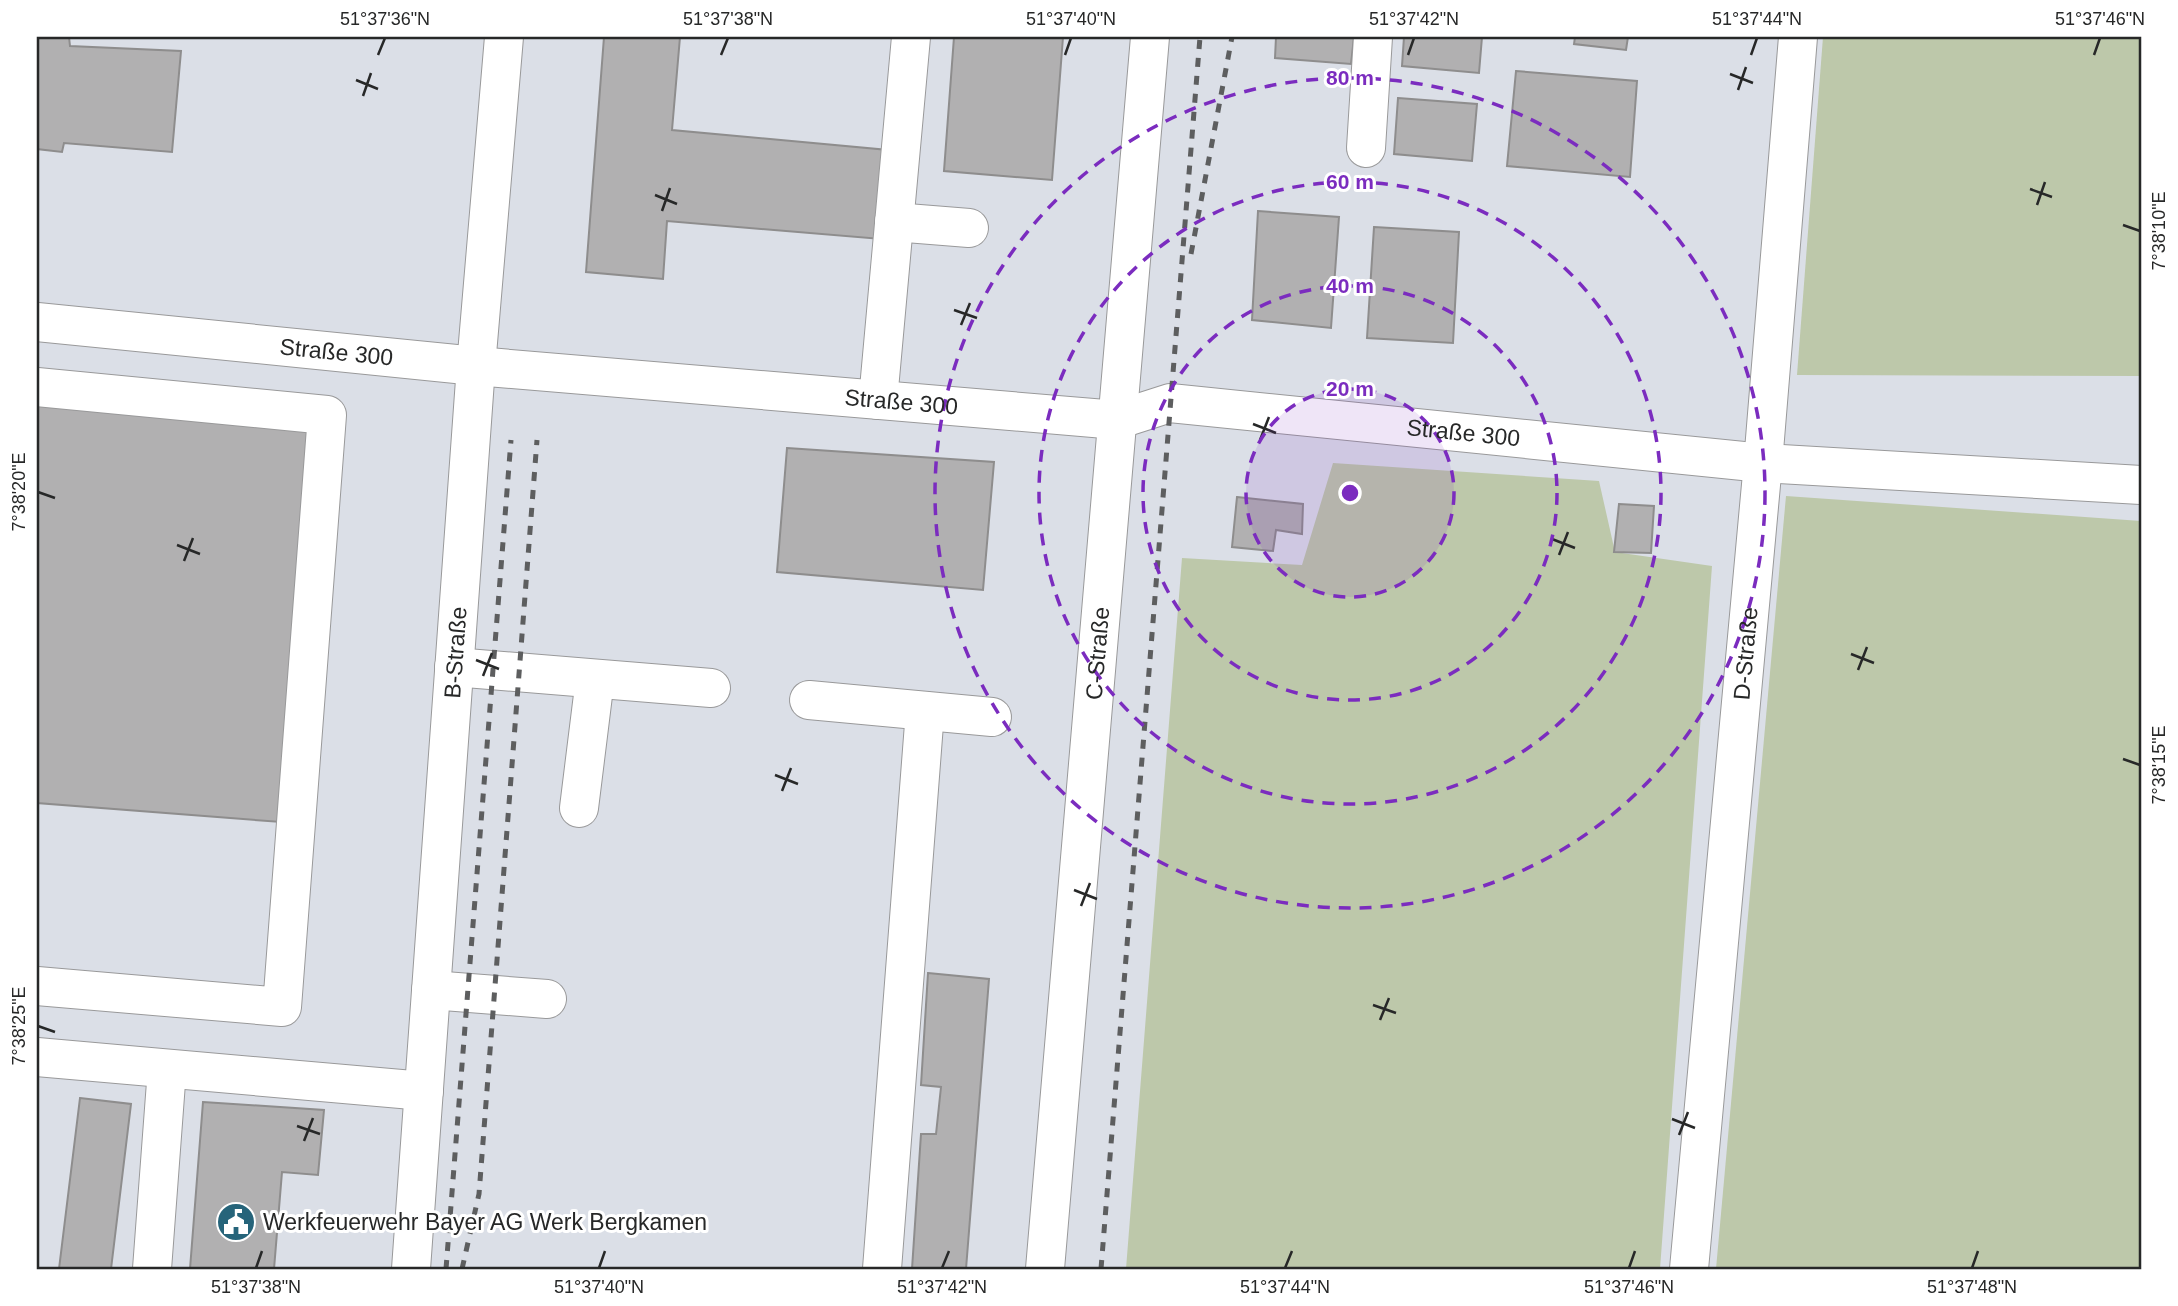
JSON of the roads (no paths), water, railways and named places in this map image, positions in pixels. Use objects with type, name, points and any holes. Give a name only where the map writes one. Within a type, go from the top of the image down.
[{"type":"lane","name":"B-Straße","points":[[411,1269],[476,366],[504,37]]},
{"type":"lane","points":[[878,400],[911,37]]},
{"type":"lane","name":"C-Straße","points":[[1045,1269],[1150,37]]},
{"type":"lane","points":[[1366,148],[1374,37]]},
{"type":"lane","name":"D-Straße","points":[[1689,1269],[1763,463],[1798,37]]},
{"type":"lane","points":[[894,222],[969,228]]},
{"type":"lane","name":"Straße 300","points":[[37,322],[476,366],[1117,420],[1170,403],[1763,463],[2141,485]]},
{"type":"lane","points":[[37,387],[327,415],[282,1007],[37,986]]},
{"type":"lane","points":[[454,667],[710,688]]},
{"type":"lane","points":[[579,808],[595,679]]},
{"type":"lane","points":[[808,700],[992,717]]},
{"type":"lane","points":[[883,1269],[925,711]]},
{"type":"lane","points":[[431,990],[547,999]]},
{"type":"lane","points":[[37,1057],[424,1091]]},
{"type":"lane","points":[[152,1269],[167,1069]]},
{"type":"railway","points":[[1101,1269],[1200,37]]},
{"type":"railway","points":[[1191,254],[1232,37]]},
{"type":"railway","points":[[446,1269],[511,440]]},
{"type":"railway","points":[[462,1269],[479,1194],[537,440]]},
{"type":"place","name":"Werkfeuerwehr Bayer AG Werk Bergkamen","points":[[236,1222]]}]
